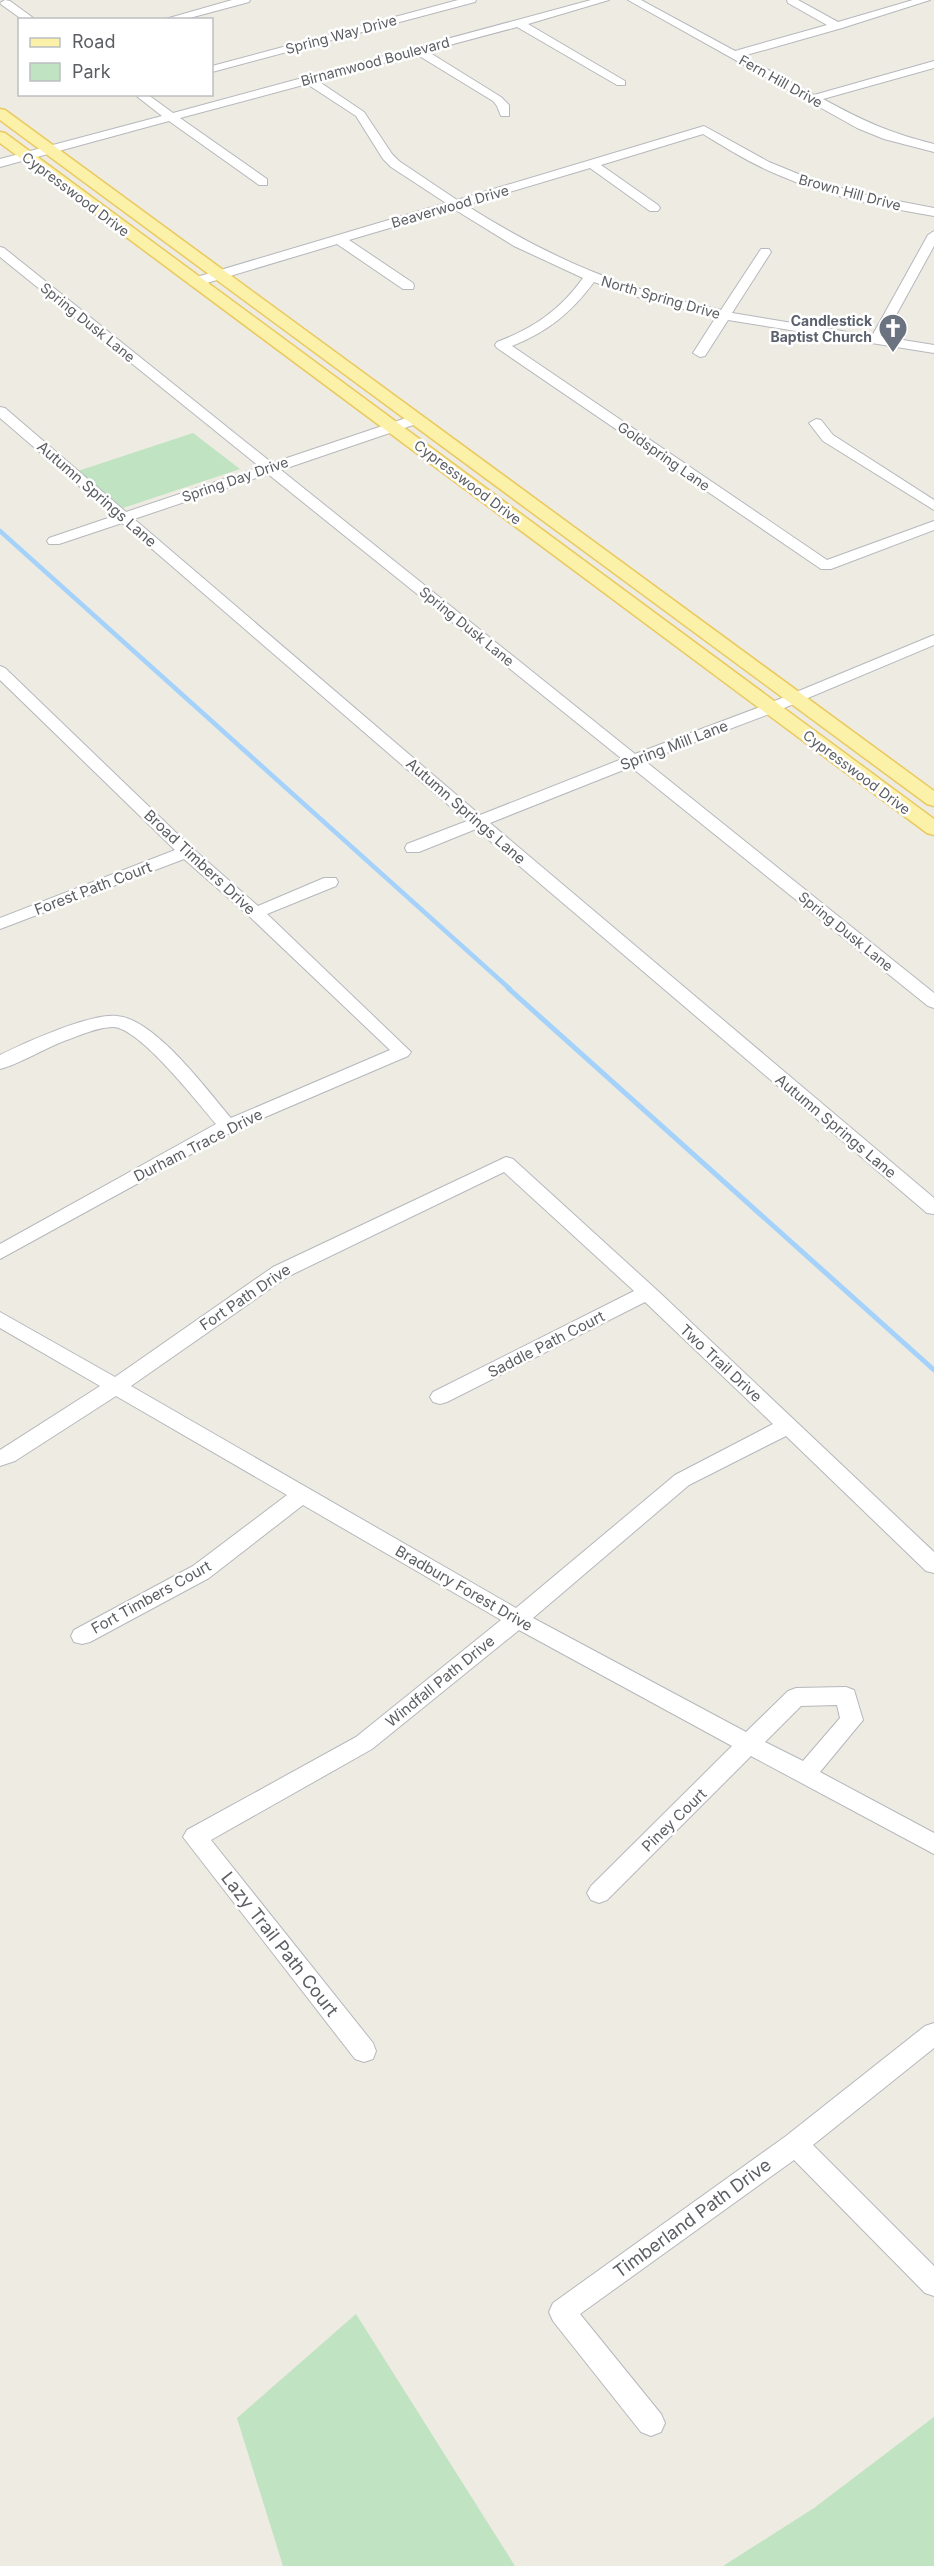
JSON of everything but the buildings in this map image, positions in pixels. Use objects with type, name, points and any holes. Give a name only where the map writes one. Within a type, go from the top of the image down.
[{"type":"main road","name":"Cypresswood Drive","points":[[0,113],[934,800]]},
{"type":"main road","name":"Cypresswood Drive","points":[[0,136],[934,829]]},
{"type":"main road","points":[[570,559],[595,549]]},
{"type":"street","points":[[175,18],[244,0]]},
{"type":"street","name":"Spring Way Drive","points":[[213,69],[471,0]]},
{"type":"street","name":"Birnamwood Boulevard","points":[[0,175],[33,162],[50,150],[604,0]]},
{"type":"street","name":"Fern Hill Drive","points":[[633,0],[861,125],[907,142],[934,148]]},
{"type":"street","points":[[734,55],[925,0]]},
{"type":"street","points":[[792,1],[838,26]]},
{"type":"street","points":[[8,2],[28,18]]},
{"type":"street","points":[[518,23],[621,82]]},
{"type":"street","points":[[417,50],[497,99],[503,105],[505,114]]},
{"type":"street","points":[[812,99],[934,64]]},
{"type":"street","name":"North Spring Drive","points":[[308,79],[360,114],[387,156],[395,164],[523,246],[591,277],[652,297],[724,315],[934,349]]},
{"type":"street","points":[[142,96],[263,182]]},
{"type":"street","name":"Birnamwood Boulevard","points":[[0,163],[63,160],[100,149],[146,124]]},
{"type":"street","name":"Beaverwood Drive","points":[[195,282],[704,130]]},
{"type":"street","name":"Brown Hill Drive","points":[[704,130],[766,165],[812,183],[873,201],[934,212]]},
{"type":"street","points":[[592,164],[654,208]]},
{"type":"street","points":[[876,340],[934,235]]},
{"type":"street","points":[[339,238],[408,286]]},
{"type":"street","name":"Spring Dusk Lane","points":[[0,251],[934,1002]]},
{"type":"street","points":[[700,353],[765,252]]},
{"type":"street","name":"Goldspring Lane","points":[[591,277],[571,305],[559,316],[536,331],[502,345],[826,566],[934,525]]},
{"type":"street","name":"Autumn Springs Lane","points":[[0,411],[478,822],[934,1208]]},
{"type":"street","name":"Spring Day Drive","points":[[54,541],[417,419]]},
{"type":"street","points":[[816,423],[828,438],[934,506]]},
{"type":"street","name":"Spring Mill Lane","points":[[413,848],[933,642]]},
{"type":"street","name":"Broad Timbers Drive","points":[[0,671],[186,852],[256,913],[402,1052]]},
{"type":"street","name":"Forest Path Court","points":[[0,924],[186,852]]},
{"type":"street","points":[[256,913],[330,882]]},
{"type":"street","points":[[0,1063],[80,1028],[117,1021],[147,1037],[228,1126]]},
{"type":"street","name":"Durham Trace Drive","points":[[0,1252],[228,1126],[402,1052]]},
{"type":"street","name":"Two Trail Drive","points":[[506,1163],[652,1297],[934,1565]]},
{"type":"street","name":"Fort Path Drive","points":[[0,1458],[8,1456],[116,1386],[280,1272],[506,1163]]},
{"type":"street","name":"Saddle Path Court","points":[[440,1397],[645,1294],[652,1297]]},
{"type":"street","name":"Bradbury Forest Drive","points":[[0,1319],[517,1619],[798,1773],[934,1844]]},
{"type":"street","name":"Windfall Path Drive","points":[[195,1837],[364,1743],[517,1619],[682,1480],[788,1426]]},
{"type":"street","name":"Fort Timbers Court","points":[[82,1636],[201,1572],[299,1497],[297,1490]]},
{"type":"street","name":"Piney Court","points":[[599,1893],[796,1697],[846,1696],[852,1720],[811,1767],[798,1773]]},
{"type":"street","name":"Lazy Trail Path Court","points":[[195,1837],[364,2052]]},
{"type":"street","name":"Timberland Path Drive","points":[[651,2423],[562,2312],[795,2144],[934,2034]]},
{"type":"street","points":[[795,2144],[934,2283]]},
{"type":"green space","points":[[193,433],[240,469],[123,508],[78,471]]},
{"type":"green space","points":[[356,2314],[515,2566],[283,2566],[237,2418]]},
{"type":"green space","points":[[934,2417],[934,2566],[723,2566],[814,2508]]},
{"type":"waterway","points":[[0,531],[510,989]]},
{"type":"waterway","points":[[508,988],[934,1370]]},
{"type":"place","name":"Candlestick Baptist Church","points":[[893,354]]}]
